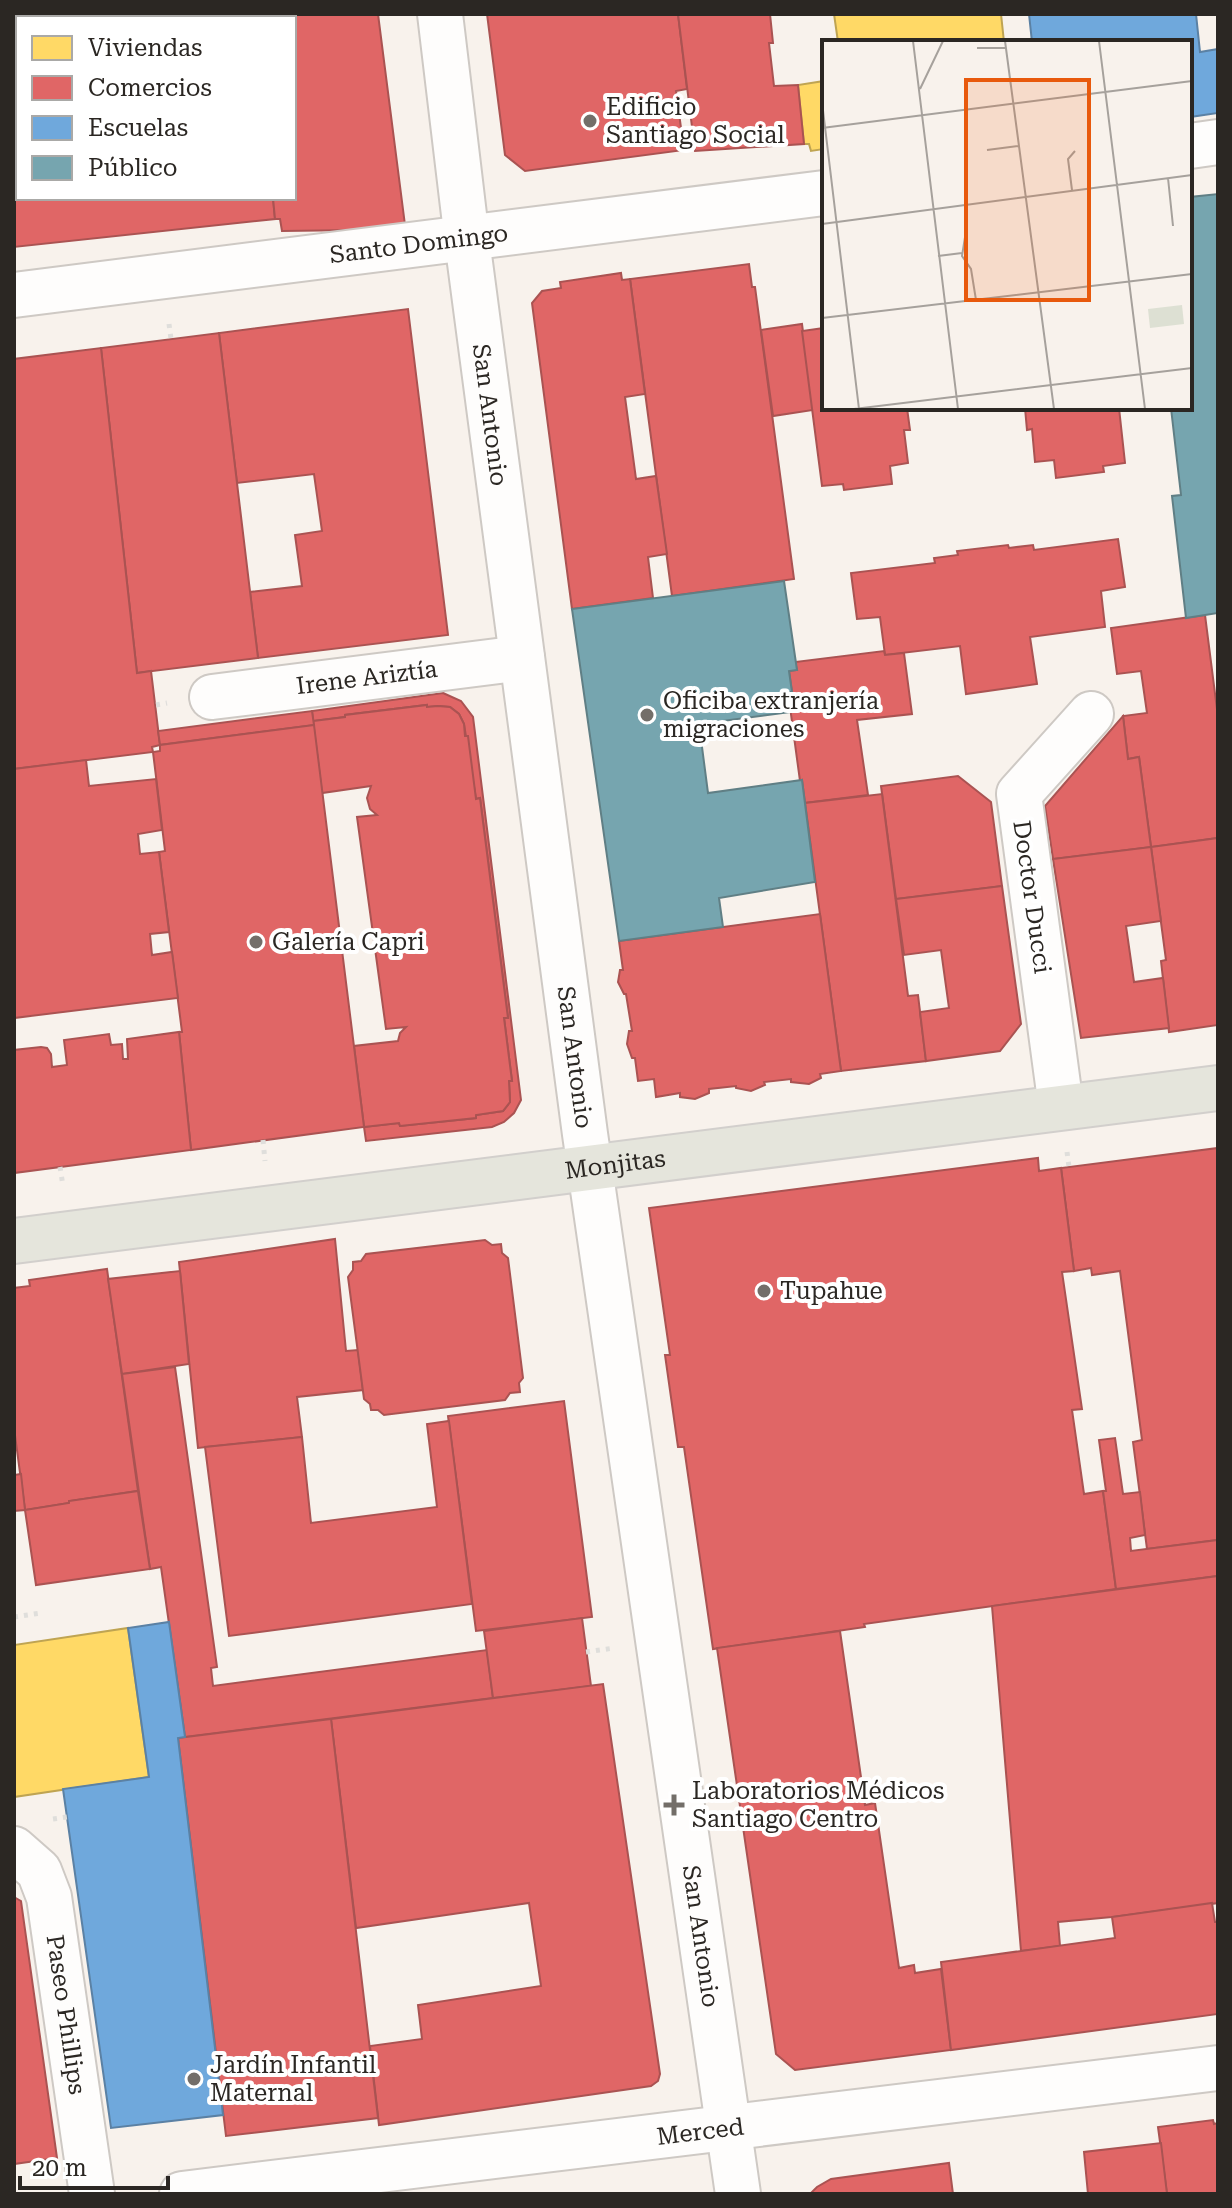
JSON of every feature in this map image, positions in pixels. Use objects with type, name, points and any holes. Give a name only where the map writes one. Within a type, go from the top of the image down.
[{"type":"main road","name":"Monjitas","points":[[14,1241],[1218,1088]]},
{"type":"street","name":"San Antonio","points":[[440,14],[589,1167],[738,2194]]},
{"type":"street","points":[[1192,146],[1218,142]]},
{"type":"street","name":"Santo Domingo","points":[[14,295],[822,193]]},
{"type":"street","name":"Irene Ariztía","points":[[212,697],[522,658]]},
{"type":"street","name":"Doctor Ducci","points":[[1061,1107],[1019,794],[1091,714]]},
{"type":"street","name":"Paseo Phillips","points":[[14,1849],[39,1871],[49,1897],[92,2194]]},
{"type":"street","name":"Merced","points":[[182,2194],[1218,2068]]},
{"type":"path","points":[[14,1617],[41,1613]]},
{"type":"building: Viviendas","points":[[834,14],[1001,14],[1004,40],[838,40]]},
{"type":"building: Viviendas","points":[[822,81],[822,149],[811,151],[809,144],[804,144],[798,85]]},
{"type":"building: Viviendas","points":[[128,1628],[149,1777],[14,1797],[14,1645]]},
{"type":"building: Comercios","points":[[14,14],[255,14],[16,16],[16,200],[273,200],[275,219],[14,247]]},
{"type":"building: Comercios","points":[[378,14],[405,225],[360,230],[282,231],[280,219],[275,219],[273,200],[296,200],[296,16],[256,16]]},
{"type":"building: Comercios","name":"Edificio Santiago Social","points":[[487,14],[678,14],[687,89],[676,91],[684,150],[525,171],[505,155]]},
{"type":"building: Comercios","points":[[678,14],[770,14],[773,43],[769,43],[774,86],[798,85],[804,144],[695,151]]},
{"type":"building: Comercios","points":[[749,264],[752,287],[755,287],[794,579],[672,596],[630,279]]},
{"type":"building: Comercios","points":[[621,273],[622,280],[630,279],[645,394],[625,397],[636,479],[656,476],[667,554],[648,557],[653,598],[572,609],[532,303],[542,291],[561,288],[560,282]]},
{"type":"building: Comercios","points":[[408,309],[448,635],[258,658],[250,592],[302,586],[295,535],[322,531],[314,474],[237,483],[219,333]]},
{"type":"building: Comercios","points":[[802,324],[813,410],[773,416],[761,330]]},
{"type":"building: Comercios","points":[[822,328],[822,410],[907,410],[910,430],[904,430],[908,463],[890,466],[892,484],[844,490],[843,484],[822,486],[802,331]]},
{"type":"building: Comercios","points":[[219,333],[258,658],[137,673],[101,348]]},
{"type":"building: Comercios","points":[[101,348],[137,673],[151,671],[160,745],[152,747],[153,752],[14,769],[14,359]]},
{"type":"building: Comercios","points":[[1025,410],[1119,410],[1125,463],[1103,466],[1104,472],[1056,478],[1054,460],[1035,462],[1032,429],[1027,430]]},
{"type":"building: Comercios","points":[[1118,539],[1125,587],[1101,591],[1105,627],[1030,637],[1037,684],[966,694],[960,646],[885,655],[880,617],[857,619],[851,573],[935,563],[934,558],[958,555],[957,551],[1008,545],[1009,548],[1033,545],[1034,550]]},
{"type":"building: Comercios","points":[[1205,615],[1218,717],[1218,838],[1151,847],[1139,757],[1128,759],[1123,716],[1147,713],[1141,671],[1117,674],[1111,628]]},
{"type":"building: Comercios","points":[[884,651],[885,655],[904,653],[912,714],[857,720],[868,795],[805,803],[788,692],[792,692],[789,671],[797,670],[795,662]]},
{"type":"building: Comercios","points":[[443,693],[461,701],[473,717],[521,1100],[514,1113],[492,1127],[366,1141],[364,1127],[476,1118],[476,1115],[503,1111],[510,1102],[509,1081],[512,1081],[504,1018],[508,1018],[480,798],[476,799],[464,724],[459,714],[450,707],[427,705],[313,721],[312,711]]},
{"type":"building: Comercios","points":[[427,705],[450,707],[459,714],[465,736],[468,736],[476,799],[480,798],[508,1018],[504,1018],[512,1081],[509,1081],[510,1102],[503,1111],[476,1115],[476,1118],[364,1127],[354,1046],[398,1041],[406,1027],[386,1029],[357,817],[377,815],[370,809],[367,798],[371,786],[322,793],[313,721]]},
{"type":"building: Comercios","points":[[312,711],[314,725],[160,745],[158,731]]},
{"type":"building: Comercios","points":[[1123,716],[1128,759],[1139,757],[1151,847],[1053,859],[1045,806]]},
{"type":"building: Comercios","name":"Galería Capri","points":[[314,725],[364,1127],[191,1150],[179,1032],[182,1032],[159,852],[165,851],[153,752],[160,751],[160,745]]},
{"type":"building: Comercios","points":[[86,760],[89,786],[156,779],[162,830],[138,834],[140,854],[159,852],[169,932],[150,934],[152,955],[172,952],[178,998],[14,1018],[14,769]]},
{"type":"building: Comercios","points":[[958,776],[991,802],[1002,886],[896,899],[881,786]]},
{"type":"building: Comercios","points":[[882,794],[908,996],[918,995],[926,1061],[841,1071],[805,803]]},
{"type":"building: Comercios","points":[[1218,838],[1218,1025],[1169,1032],[1161,961],[1166,960],[1151,847]]},
{"type":"building: Comercios","points":[[1151,847],[1161,921],[1126,926],[1134,982],[1163,978],[1169,1028],[1081,1038],[1053,859]]},
{"type":"building: Comercios","points":[[1002,886],[1021,1024],[1000,1051],[926,1061],[920,1012],[949,1008],[941,950],[904,955],[896,899]]},
{"type":"building: Comercios","points":[[820,914],[841,1071],[820,1074],[821,1078],[809,1084],[791,1082],[791,1079],[764,1082],[765,1085],[751,1091],[736,1086],[709,1089],[709,1093],[695,1099],[680,1097],[680,1093],[656,1097],[654,1079],[638,1081],[635,1058],[632,1058],[627,1044],[629,1031],[632,1031],[626,994],[618,982],[620,970],[623,970],[619,941]]},
{"type":"building: Comercios","points":[[179,1032],[191,1150],[14,1173],[14,1050],[47,1048],[52,1067],[67,1065],[64,1040],[109,1034],[111,1045],[122,1044],[123,1059],[128,1059],[127,1039]]},
{"type":"building: Comercios","points":[[1218,1148],[1218,1540],[1147,1549],[1133,1442],[1142,1440],[1120,1271],[1092,1275],[1091,1268],[1074,1271],[1061,1168]]},
{"type":"building: Comercios","points":[[1038,1158],[1039,1171],[1061,1168],[1074,1271],[1062,1272],[1082,1409],[1072,1410],[1084,1494],[1103,1491],[1116,1589],[864,1624],[865,1627],[713,1649],[684,1447],[678,1447],[665,1355],[670,1355],[649,1208]]},
{"type":"building: Comercios","points":[[335,1239],[346,1351],[358,1350],[363,1390],[297,1397],[302,1437],[198,1448],[179,1262]]},
{"type":"building: Comercios","points":[[485,1240],[492,1245],[501,1244],[502,1253],[508,1258],[523,1378],[519,1383],[520,1392],[510,1393],[505,1400],[384,1415],[378,1410],[371,1410],[364,1399],[348,1277],[353,1270],[353,1262],[361,1261],[366,1254]]},
{"type":"building: Comercios","points":[[107,1269],[138,1491],[25,1510],[14,1428],[14,1288],[30,1286],[29,1280]]},
{"type":"building: Comercios","points":[[180,1271],[189,1364],[122,1374],[108,1279]]},
{"type":"building: Comercios","points":[[175,1367],[217,1667],[211,1668],[213,1686],[487,1650],[493,1698],[185,1737],[161,1567],[150,1569],[122,1374]]},
{"type":"building: Comercios","points":[[564,1401],[592,1617],[476,1631],[448,1416]]},
{"type":"building: Comercios","points":[[449,1421],[472,1604],[229,1636],[205,1447],[302,1437],[311,1523],[437,1507],[427,1424]]},
{"type":"building: Comercios","points":[[1115,1438],[1123,1494],[1140,1492],[1145,1535],[1130,1538],[1131,1551],[1218,1540],[1218,1576],[1116,1589],[1099,1440]]},
{"type":"building: Comercios","points":[[21,1474],[25,1510],[14,1511],[14,1475]]},
{"type":"building: Comercios","points":[[138,1491],[150,1569],[36,1585],[25,1510]]},
{"type":"building: Comercios","points":[[1218,1576],[1218,1903],[1058,1922],[1060,1946],[1021,1951],[992,1606]]},
{"type":"building: Comercios","points":[[582,1618],[591,1686],[493,1698],[484,1631]]},
{"type":"building: Comercios","points":[[840,1631],[865,1805],[875,1803],[899,1968],[914,1965],[915,1973],[941,1969],[951,2050],[795,2070],[776,2054],[717,1648]]},
{"type":"building: Comercios","points":[[603,1684],[660,2074],[658,2081],[651,2086],[379,2125],[370,2046],[422,2039],[418,2005],[541,1986],[529,1903],[356,1928],[331,1719]]},
{"type":"building: Comercios","points":[[331,1719],[378,2118],[226,2136],[178,1738]]},
{"type":"building: Comercios","points":[[14,1897],[21,1901],[57,2158],[14,2164]]},
{"type":"building: Comercios","points":[[1212,1903],[1215,1922],[1218,1922],[1218,2014],[951,2050],[941,1962],[1115,1938],[1112,1917]]},
{"type":"building: Comercios","points":[[1213,2120],[1214,2124],[1218,2123],[1218,2194],[1167,2194],[1158,2127]]},
{"type":"building: Comercios","points":[[1161,2143],[1167,2194],[1088,2194],[1084,2152]]},
{"type":"building: Comercios","points":[[949,2163],[953,2194],[810,2194],[831,2179]]},
{"type":"building: Escuelas","points":[[1029,14],[1196,14],[1200,52],[1218,49],[1218,113],[1192,117],[1192,40],[1032,40]]},
{"type":"building: Escuelas","points":[[169,1622],[185,1737],[178,1738],[223,2115],[111,2128],[63,1789],[149,1777],[128,1628]]},
{"type":"building: Público","points":[[1218,194],[1218,613],[1186,618],[1172,496],[1181,495],[1171,410],[1192,410],[1192,197]]},
{"type":"building: Público","points":[[784,581],[797,670],[789,671],[791,712],[699,724],[708,793],[802,780],[815,882],[719,898],[723,927],[619,941],[572,609]]},
{"type":"place","name":"Edificio Santiago Social","points":[[590,121]]},
{"type":"place","name":"Oficiba extranjería migraciones","points":[[647,715]]},
{"type":"place","name":"Galería Capri","points":[[256,942]]},
{"type":"place","name":"Tupahue","points":[[764,1291]]},
{"type":"place","name":"Laboratorios Médicos Santiago Centro","points":[[674,1805]]},
{"type":"place","name":"Jardín Infantil Maternal","points":[[194,2079]]}]
